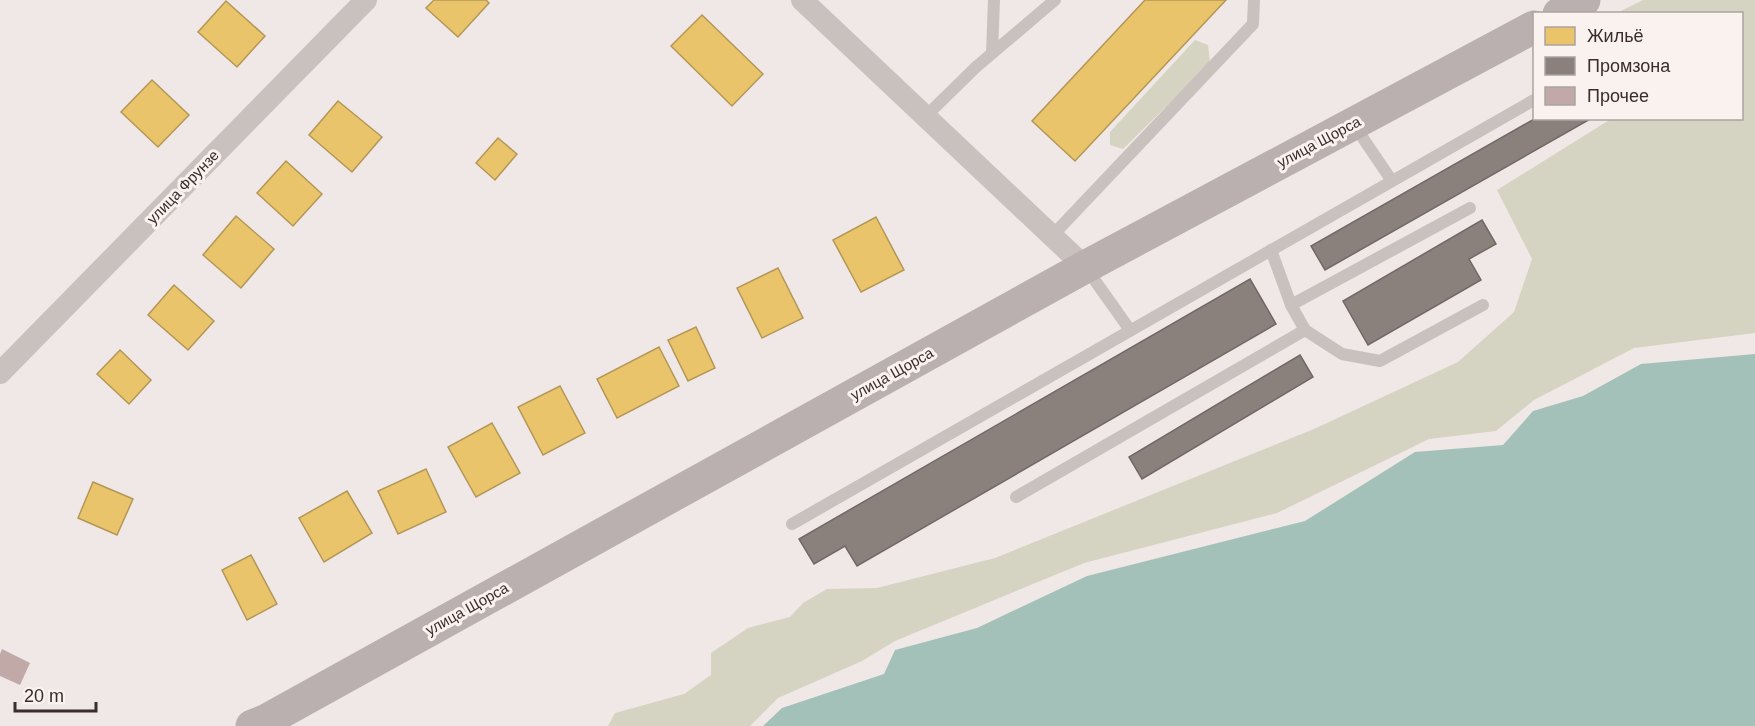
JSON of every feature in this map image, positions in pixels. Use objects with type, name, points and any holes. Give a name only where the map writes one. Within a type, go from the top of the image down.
[{"type":"street","name":"улица Фрунзе","points":[[0,373],[366,0]]},
{"type":"street","points":[[802,0],[1085,267]]},
{"type":"street","points":[[1563,12],[1584,0]]},
{"type":"street","name":"улица Щорса","points":[[252,726],[1085,267],[1533,28]]},
{"type":"lane","points":[[992,53],[994,0]]},
{"type":"lane","points":[[926,117],[992,53],[1055,0]]},
{"type":"lane","points":[[1052,236],[1253,24],[1254,0]]},
{"type":"lane","points":[[792,524],[1533,101]]},
{"type":"lane","points":[[1354,123],[1392,181]]},
{"type":"lane","points":[[1291,305],[1470,208]]},
{"type":"lane","points":[[1271,250],[1291,305],[1305,330],[1342,354],[1380,361],[1483,305]]},
{"type":"lane","points":[[1085,267],[1130,330]]},
{"type":"lane","points":[[1016,497],[1305,330]]},
{"type":"shaded area","points":[[1643,0],[1755,0],[1755,333],[1634,348],[1534,400],[1496,431],[1429,439],[1277,513],[1084,563],[895,641],[862,661],[778,698],[750,726],[608,726],[615,713],[684,694],[711,675],[711,653],[748,628],[790,617],[803,603],[827,589],[877,588],[995,558],[1314,429],[1458,362],[1514,312],[1532,259],[1497,190],[1609,120],[1743,120],[1743,12],[1619,12]]},
{"type":"shaded area","points":[[1195,40],[1208,45],[1210,63],[1123,149],[1110,145],[1110,132]]},
{"type":"water","points":[[1755,354],[1755,726],[763,726],[782,708],[884,674],[895,650],[977,628],[1087,576],[1305,521],[1415,452],[1503,445],[1533,411],[1583,396],[1641,364]]},
{"type":"building: Жильё","points":[[434,0],[486,0],[489,3],[458,37],[426,8]]},
{"type":"building: Жильё","points":[[1145,0],[1226,0],[1075,161],[1032,121]]},
{"type":"building: Жильё","points":[[226,1],[265,36],[237,67],[198,32]]},
{"type":"building: Жильё","points":[[702,15],[763,74],[732,106],[671,46]]},
{"type":"building: Жильё","points":[[152,80],[189,115],[158,147],[121,112]]},
{"type":"building: Жильё","points":[[338,101],[382,137],[352,172],[309,135]]},
{"type":"building: Жильё","points":[[498,138],[517,154],[495,180],[476,163]]},
{"type":"building: Жильё","points":[[286,161],[322,194],[293,226],[257,193]]},
{"type":"building: Жильё","points":[[236,216],[274,249],[241,288],[203,255]]},
{"type":"building: Жильё","points":[[876,217],[904,270],[861,292],[833,240]]},
{"type":"building: Жильё","points":[[778,268],[803,318],[762,338],[737,288]]},
{"type":"building: Жильё","points":[[174,285],[214,321],[188,350],[148,315]]},
{"type":"building: Жильё","points":[[696,327],[715,368],[688,381],[668,340]]},
{"type":"building: Жильё","points":[[659,347],[679,386],[617,418],[597,379]]},
{"type":"building: Жильё","points":[[120,350],[151,380],[129,404],[97,374]]},
{"type":"building: Жильё","points":[[560,386],[585,433],[543,455],[518,407]]},
{"type":"building: Жильё","points":[[492,423],[520,473],[476,497],[448,447]]},
{"type":"building: Жильё","points":[[426,469],[446,512],[398,534],[378,491]]},
{"type":"building: Жильё","points":[[93,482],[133,499],[117,535],[78,518]]},
{"type":"building: Жильё","points":[[347,491],[372,533],[324,562],[299,518]]},
{"type":"building: Жильё","points":[[251,555],[277,604],[247,620],[222,570]]},
{"type":"building: Промзона","points":[[1533,120],[1588,120],[1325,270],[1311,246]]},
{"type":"building: Промзона","points":[[1482,220],[1496,244],[1469,259],[1481,280],[1368,345],[1343,301]]},
{"type":"building: Промзона","points":[[1250,279],[1276,324],[857,566],[845,546],[814,564],[799,539]]},
{"type":"building: Промзона","points":[[1300,355],[1313,377],[1142,479],[1129,457]]},
{"type":"building: Прочее","points":[[2,649],[30,663],[20,685],[0,676]]}]
